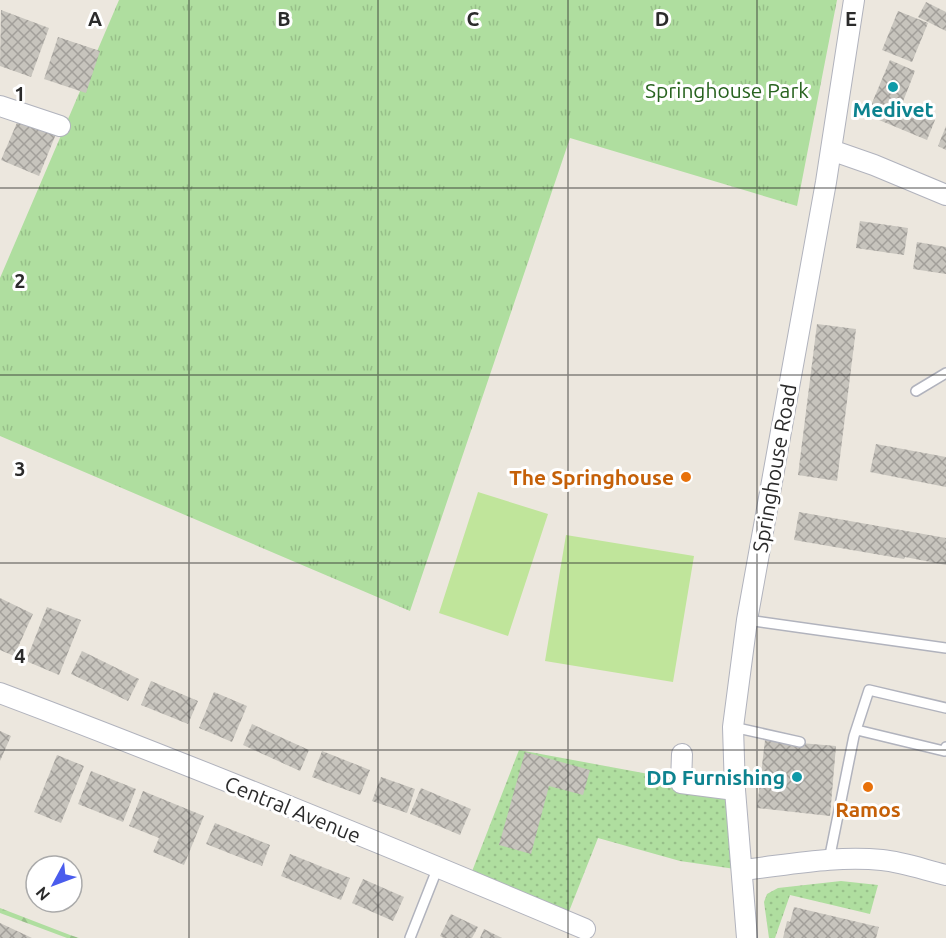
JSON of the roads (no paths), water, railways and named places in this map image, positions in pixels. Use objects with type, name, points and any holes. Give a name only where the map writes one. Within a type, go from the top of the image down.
[{"type":"street","name":"Springhouse Road","points":[[747,938],[735,790],[733,727],[747,620],[831,150],[854,0]]},
{"type":"street","points":[[0,106],[60,126]]},
{"type":"street","points":[[831,150],[946,195]]},
{"type":"street","name":"Central Avenue","points":[[0,693],[84,724],[585,928]]},
{"type":"street","points":[[682,754],[681,783],[735,790]]},
{"type":"street","points":[[742,870],[830,860],[883,860],[946,875]]},
{"type":"lane","points":[[916,391],[946,373]]},
{"type":"lane","points":[[747,620],[946,648]]},
{"type":"lane","points":[[830,860],[857,730],[869,690],[946,708]]},
{"type":"lane","points":[[733,727],[800,742]]},
{"type":"lane","points":[[857,730],[945,751],[946,747]]},
{"type":"lane","points":[[410,938],[438,867]]},
{"type":"place","name":"Medivet","points":[[893,87]]},
{"type":"place","name":"The Springhouse","points":[[686,477]]},
{"type":"place","name":"DD Furnishing","points":[[797,777]]},
{"type":"place","name":"Ramos","points":[[868,787]]},
{"type":"park label","name":"Springhouse Park","points":[[727,90]]}]
